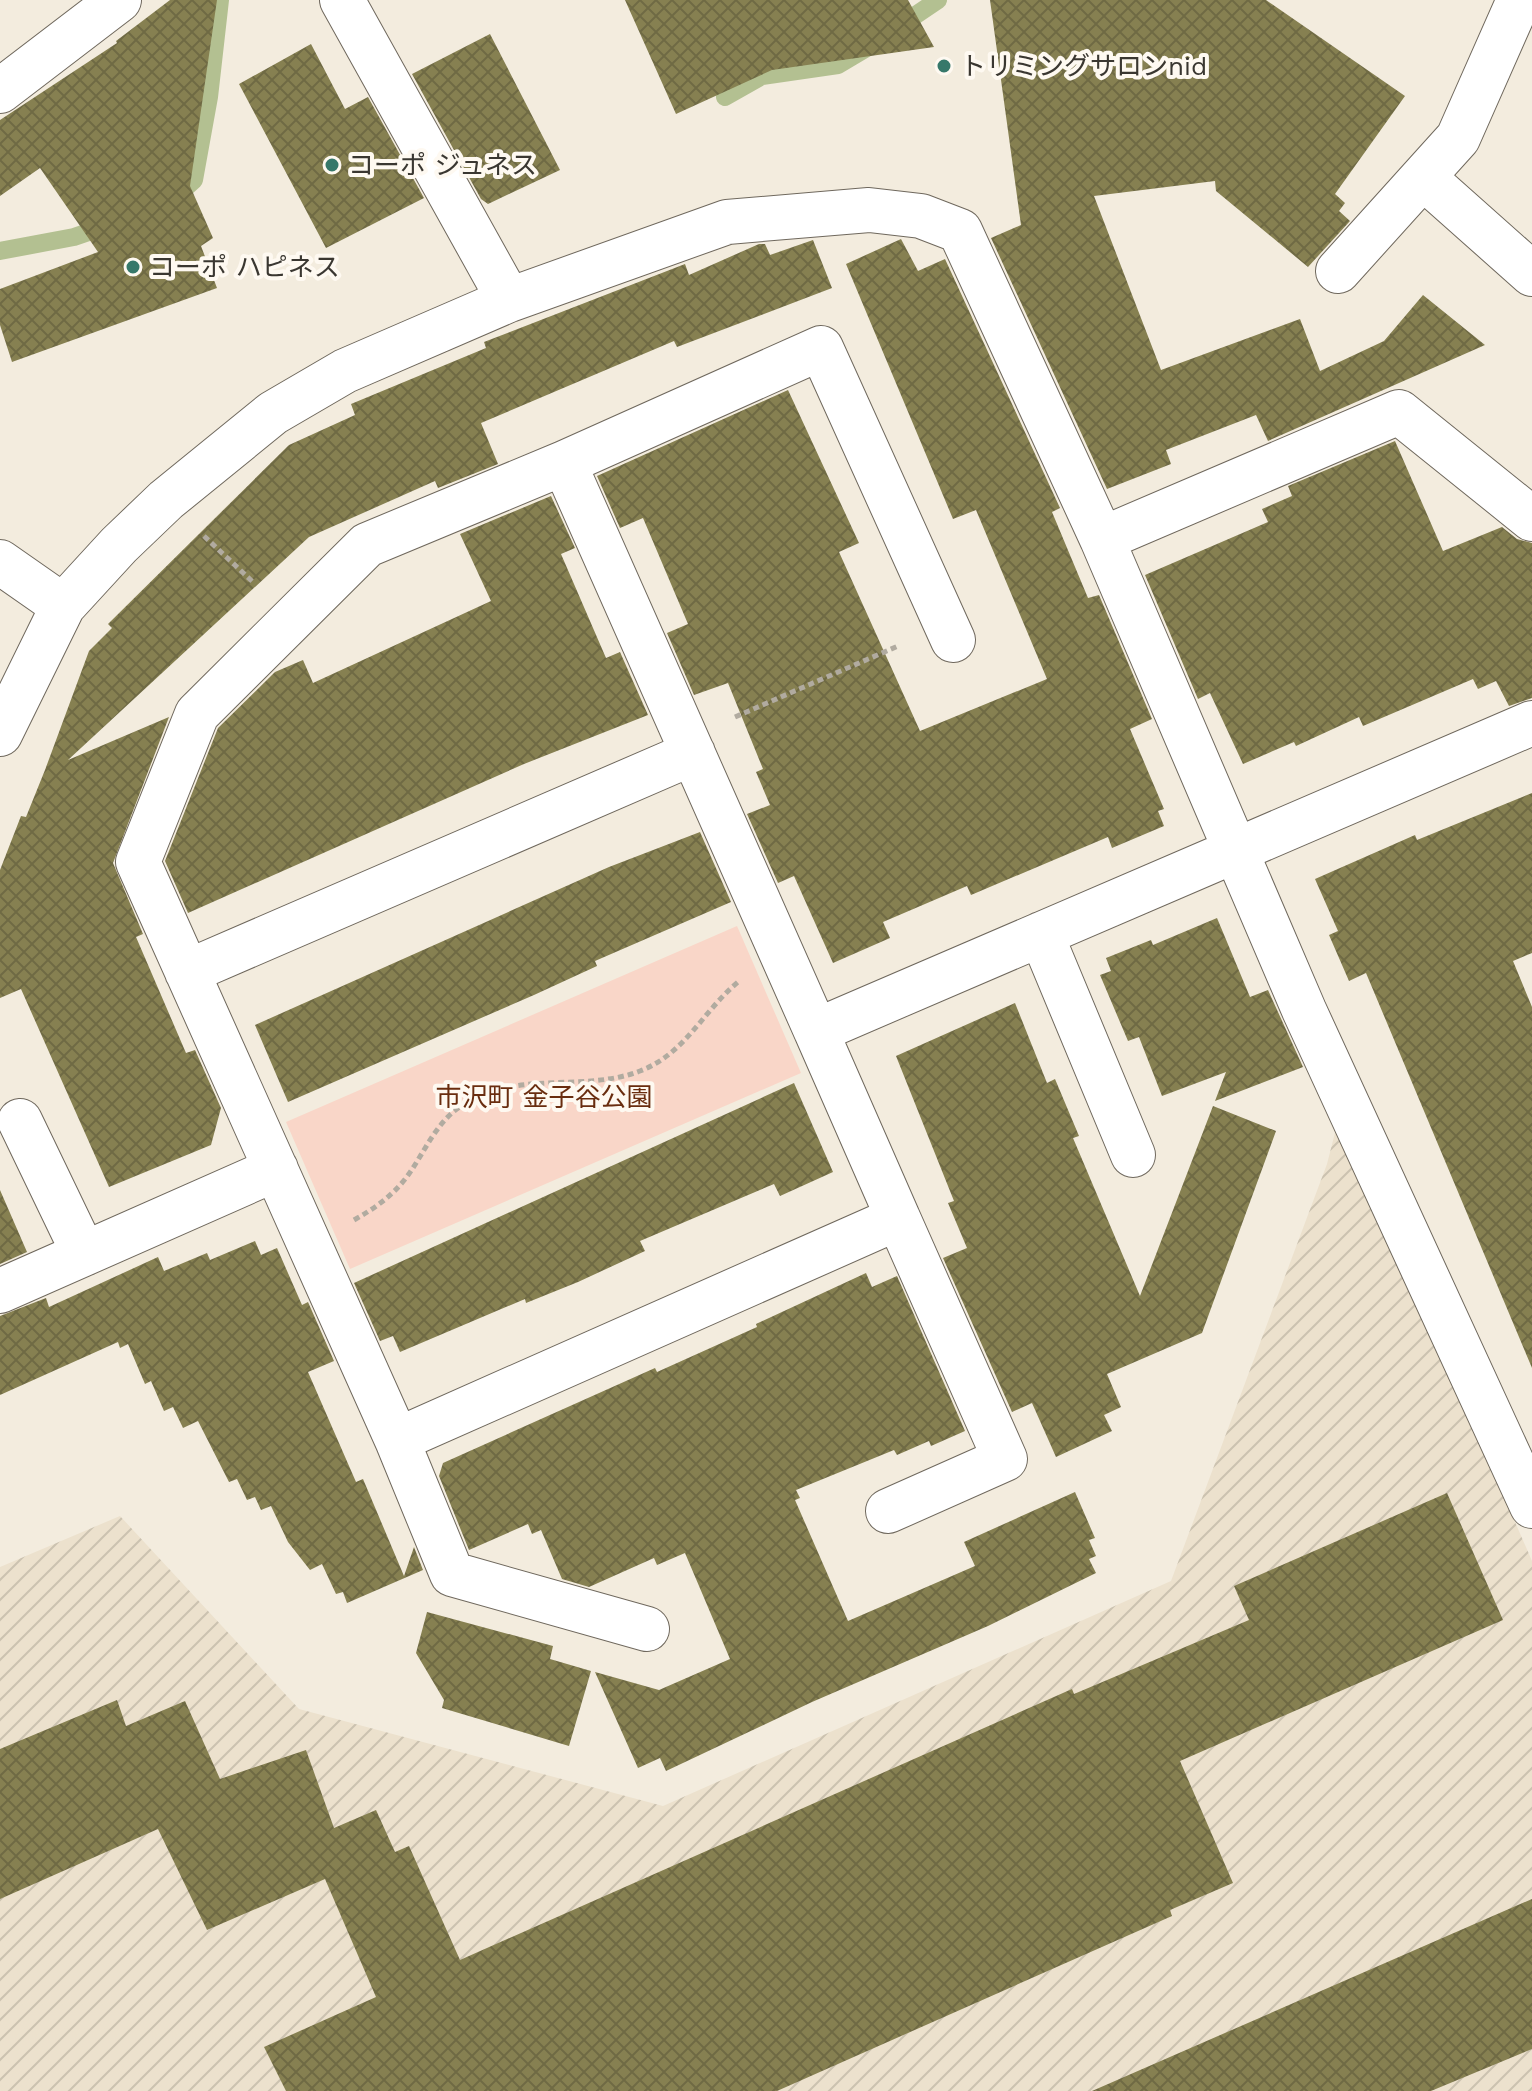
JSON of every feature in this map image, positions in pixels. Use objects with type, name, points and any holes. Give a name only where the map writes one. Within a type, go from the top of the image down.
[{"type":"street","points":[[0,91],[119,0]]},
{"type":"street","points":[[342,0],[509,300]]},
{"type":"street","points":[[1338,271],[1458,138],[1519,0]]},
{"type":"street","points":[[1424,178],[1532,274]]},
{"type":"street","points":[[0,734],[63,606],[166,500],[273,413],[345,371],[509,300],[727,222],[869,210],[921,216],[960,231],[1102,539],[1238,849],[1304,1010],[1532,1506]]},
{"type":"street","points":[[647,1629],[452,1574],[397,1440],[138,862],[197,714],[367,545],[564,463],[821,348],[950,632]]},
{"type":"street","points":[[1102,539],[1399,412],[1532,519]]},
{"type":"street","points":[[564,463],[1005,1459],[888,1511]]},
{"type":"street","points":[[0,562],[63,606]]},
{"type":"street","points":[[816,1031],[1532,723]]},
{"type":"street","points":[[187,972],[693,753]]},
{"type":"street","points":[[1041,934],[1133,1155]]},
{"type":"street","points":[[20,1121],[84,1254]]},
{"type":"street","points":[[0,1291],[276,1169]]},
{"type":"street","points":[[397,1440],[898,1218]]},
{"type":"path","points":[[166,500],[292,619]]},
{"type":"path","points":[[693,753],[707,729],[950,632]]},
{"type":"path","points":[[310,1245],[383,1203],[406,1177],[432,1135],[459,1107],[486,1092],[527,1083],[637,1073],[662,1061],[688,1039],[718,998],[778,947]]},
{"type":"shaded area","points":[[1339,1117],[1532,1561],[1532,2091],[0,2091],[0,1567],[120,1516],[299,1709],[663,1806],[1171,1581],[1327,1164]]},
{"type":"green space","name":"市沢町 金子谷公園","points":[[737,926],[801,1073],[350,1269],[286,1122]]},
{"type":"building","points":[[170,0],[217,0],[190,186],[213,238],[201,246],[217,288],[12,362],[0,325],[0,289],[98,252],[40,168],[0,196],[0,120],[117,43]]},
{"type":"building","points":[[625,0],[908,0],[934,47],[772,70],[676,114]]},
{"type":"building","points":[[990,0],[1266,0],[1405,96],[1335,194],[1345,203],[1339,211],[1350,221],[1308,267],[1216,191],[1215,181],[1094,196],[1161,370],[1300,319],[1320,371],[1384,341],[1423,295],[1485,345],[1268,441],[1256,415],[1166,450],[1171,464],[1107,489],[991,238],[1021,225]]},
{"type":"building","points":[[490,34],[560,170],[488,204],[481,199],[412,74]]},
{"type":"building","name":"コーポ ジュネス","points":[[311,44],[345,109],[368,97],[424,198],[326,248],[239,84]]},
{"type":"building","points":[[901,239],[918,271],[945,259],[1060,508],[1052,512],[1088,598],[1099,595],[1152,719],[1130,729],[1164,809],[1158,811],[1164,826],[1112,848],[1108,837],[971,895],[967,886],[883,922],[890,938],[833,963],[794,876],[778,883],[747,814],[770,805],[756,772],[763,769],[728,683],[694,695],[667,633],[688,624],[643,518],[620,528],[597,476],[788,390],[859,543],[839,552],[920,731],[1047,679],[976,510],[953,519],[846,264]]},
{"type":"building","points":[[813,240],[832,288],[677,347],[674,341],[481,423],[498,464],[438,488],[435,481],[309,537],[68,760],[169,717],[113,863],[143,934],[136,937],[186,1053],[195,1050],[221,1108],[211,1145],[109,1187],[21,989],[0,998],[0,870],[21,816],[26,817],[89,651],[112,628],[108,624],[289,445],[355,415],[351,404],[486,348],[484,342],[685,264],[689,275],[759,244],[765,244],[770,255]]},
{"type":"building","points":[[1395,441],[1443,551],[1502,527],[1517,539],[1532,543],[1532,698],[1509,706],[1496,681],[1478,689],[1473,679],[1363,726],[1359,717],[1296,746],[1294,742],[1243,764],[1210,693],[1198,699],[1145,575],[1268,522],[1262,509],[1292,496],[1288,486]]},
{"type":"building","points":[[551,496],[575,548],[561,554],[606,658],[620,652],[648,715],[524,764],[188,913],[165,861],[218,728],[275,672],[303,660],[313,683],[491,601],[460,534]]},
{"type":"building","points":[[1532,793],[1532,953],[1513,961],[1532,1007],[1532,1368],[1366,973],[1349,981],[1329,935],[1338,931],[1315,879],[1415,835],[1417,840]]},
{"type":"building","points":[[700,832],[731,902],[595,961],[597,966],[534,995],[288,1102],[255,1025],[609,867]]},
{"type":"building","points":[[1217,918],[1250,997],[1268,990],[1303,1067],[1215,1101],[1226,1072],[1162,1096],[1139,1037],[1128,1041],[1100,975],[1111,971],[1106,958],[1151,940],[1153,945]]},
{"type":"building","points":[[1015,1003],[1047,1083],[1055,1079],[1079,1136],[1073,1138],[1140,1296],[1213,1106],[1276,1131],[1202,1333],[1107,1374],[1121,1407],[1104,1415],[1112,1431],[1056,1457],[1032,1403],[1012,1412],[943,1258],[967,1248],[948,1203],[954,1201],[896,1056]]},
{"type":"building","points":[[794,1083],[833,1172],[780,1196],[774,1184],[640,1241],[645,1251],[578,1282],[526,1303],[525,1299],[400,1352],[393,1336],[380,1341],[354,1283]]},
{"type":"building","points":[[0,1190],[27,1252],[0,1264]]},
{"type":"building","points":[[255,1241],[261,1255],[277,1248],[302,1305],[308,1302],[334,1361],[308,1372],[356,1482],[363,1479],[404,1576],[414,1547],[423,1570],[347,1603],[343,1592],[336,1594],[322,1564],[310,1570],[288,1542],[271,1506],[261,1510],[255,1497],[247,1500],[237,1479],[229,1482],[198,1421],[183,1428],[173,1407],[164,1411],[151,1381],[145,1384],[128,1344],[120,1348],[118,1342],[0,1395],[0,1316],[46,1298],[49,1307],[158,1257],[164,1271],[207,1253],[210,1260]]},
{"type":"building","points":[[866,1273],[872,1287],[897,1276],[965,1431],[931,1446],[929,1441],[897,1455],[894,1450],[796,1490],[800,1498],[795,1500],[848,1621],[975,1566],[964,1542],[1075,1492],[1095,1538],[1089,1540],[1096,1556],[1089,1559],[1096,1573],[988,1626],[812,1702],[666,1771],[660,1758],[638,1768],[595,1672],[659,1690],[730,1659],[685,1553],[657,1565],[654,1558],[589,1587],[562,1579],[541,1530],[532,1534],[528,1524],[469,1550],[439,1476],[443,1463],[655,1368],[657,1372]]},
{"type":"building","points":[[1447,1493],[1503,1620],[1180,1761],[1233,1883],[1170,1910],[1172,1916],[777,2091],[286,2091],[264,2047],[376,1997],[325,1879],[207,1930],[158,1829],[0,1899],[0,1749],[117,1700],[126,1726],[185,1701],[220,1779],[306,1750],[334,1828],[376,1810],[395,1852],[409,1846],[460,1960],[1072,1689],[1074,1694],[1249,1620],[1234,1586]]},
{"type":"building","points":[[427,1612],[553,1646],[550,1659],[591,1671],[569,1746],[442,1708],[444,1700],[416,1653]]},
{"type":"building","points":[[1532,1899],[1532,2049],[1431,2091],[1092,2091]]},
{"type":"waterway","points":[[174,198],[194,180],[209,97],[220,0]]},
{"type":"waterway","points":[[898,27],[938,0]]},
{"type":"waterway","points":[[725,97],[762,76],[838,65],[870,46]]},
{"type":"waterway","points":[[0,251],[74,237],[106,226]]},
{"type":"place","name":"トリミングサロンnid","points":[[944,66]]},
{"type":"place","name":"コーポ ジュネス","points":[[332,165]]},
{"type":"place","name":"コーポ ハピネス","points":[[133,267]]}]
